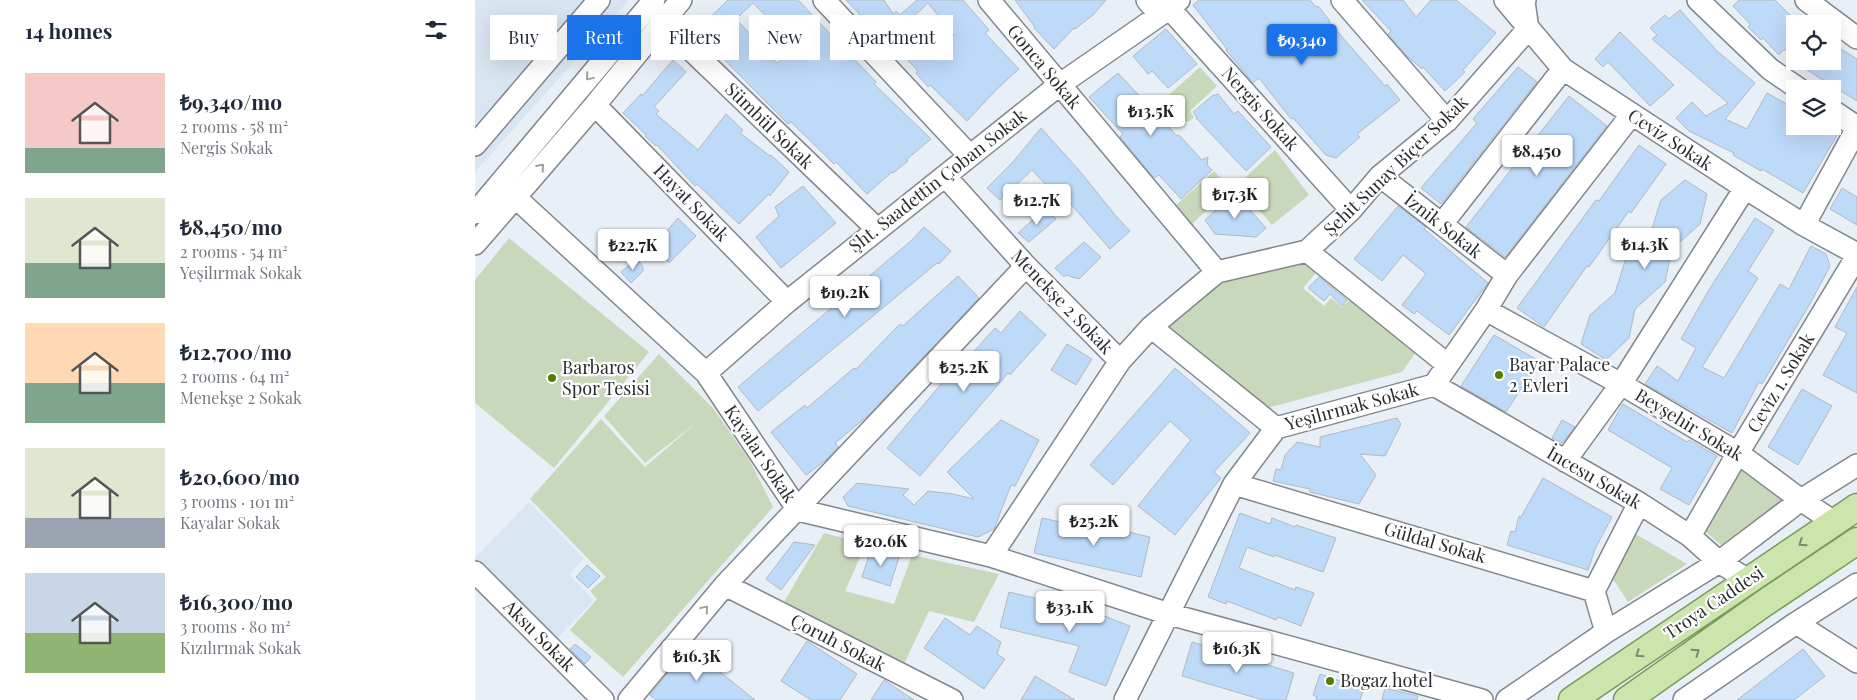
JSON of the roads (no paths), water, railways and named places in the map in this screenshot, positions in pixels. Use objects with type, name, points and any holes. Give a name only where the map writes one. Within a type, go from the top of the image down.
[{"type":"main road","name":"Troya Caddesi","points":[[1572,700],[1857,507]]},
{"type":"main road","name":"Troya Caddesi","points":[[1627,700],[1766,602],[1857,541]]},
{"type":"street","points":[[475,145],[599,0]]},
{"type":"street","points":[[475,213],[654,0]]},
{"type":"street","points":[[668,15],[681,0]]},
{"type":"street","points":[[824,0],[970,156]]},
{"type":"street","name":"Gonca Sokak","points":[[989,0],[1217,272]]},
{"type":"street","points":[[1342,0],[1447,121]]},
{"type":"street","name":"Ceviz Sokak","points":[[1505,0],[1563,69],[1745,188],[1857,255]]},
{"type":"street","points":[[1525,0],[1529,29]]},
{"type":"street","points":[[1698,0],[1770,69],[1786,80]]},
{"type":"street","points":[[1806,0],[1857,38]]},
{"type":"street","name":"Şht. Saadettin Çoban Sokak","points":[[706,373],[787,302],[877,229],[1059,85],[1164,6]]},
{"type":"street","name":"Nergis Sokak","points":[[1164,6],[1351,210]]},
{"type":"street","name":"Şehit Sunay Biçer Sokak","points":[[991,556],[1120,361],[1151,327],[1217,272],[1307,251],[1351,210],[1379,176],[1447,121],[1529,29]]},
{"type":"street","points":[[475,244],[595,105],[651,36]]},
{"type":"street","name":"Sümbül Sokak","points":[[701,60],[877,229]]},
{"type":"street","points":[[1442,224],[1563,69]]},
{"type":"street","name":"Hayat Sokak","points":[[595,105],[787,302]]},
{"type":"street","name":"Yeşilırmak Sokak","points":[[1125,700],[1234,484],[1276,428],[1433,385],[1486,310],[1507,275],[1632,114]]},
{"type":"street","points":[[1804,225],[1857,128],[1841,117]]},
{"type":"street","name":"Menekşe 2 Sokak","points":[[945,176],[1026,266],[1120,361]]},
{"type":"street","name":"İznik Sokak","points":[[1379,176],[1507,275]]},
{"type":"street","points":[[1565,461],[1621,384],[1745,188]]},
{"type":"street","name":"Kayalar Sokak","points":[[515,197],[706,373],[798,510],[991,556],[1169,614],[1482,700]]},
{"type":"street","points":[[1307,251],[1447,365]]},
{"type":"street","name":"Ceviz 1. Sokak","points":[[1690,536],[1857,255]]},
{"type":"street","points":[[629,700],[725,585],[798,510],[1026,266]]},
{"type":"street","name":"Beyşehir Sokak","points":[[1486,310],[1621,384],[1738,453],[1834,522]]},
{"type":"street","points":[[1151,327],[1276,428]]},
{"type":"street","name":"İncesu Sokak","points":[[1433,385],[1639,503],[1690,536],[1719,562],[1749,580]]},
{"type":"street","points":[[1507,700],[1606,632],[1719,562],[1801,500],[1857,465]]},
{"type":"street","name":"Güldal Sokak","points":[[1234,484],[1594,591]]},
{"type":"street","points":[[1606,632],[1594,591],[1639,503]]},
{"type":"street","name":"Aksu Sokak","points":[[475,572],[603,700]]},
{"type":"street","points":[[1684,700],[1796,623],[1857,584]]},
{"type":"street","name":"Çoruh Sokak","points":[[725,585],[946,699]]},
{"type":"street","points":[[1796,623],[1857,662]]},
{"type":"place","name":"Bayar Palace 2 Evleri","points":[[1499,375]]},
{"type":"place","name":"Barbaros Spor Tesisi","points":[[552,378]]},
{"type":"place","name":"Bogaz hotel","points":[[1330,681]]}]
